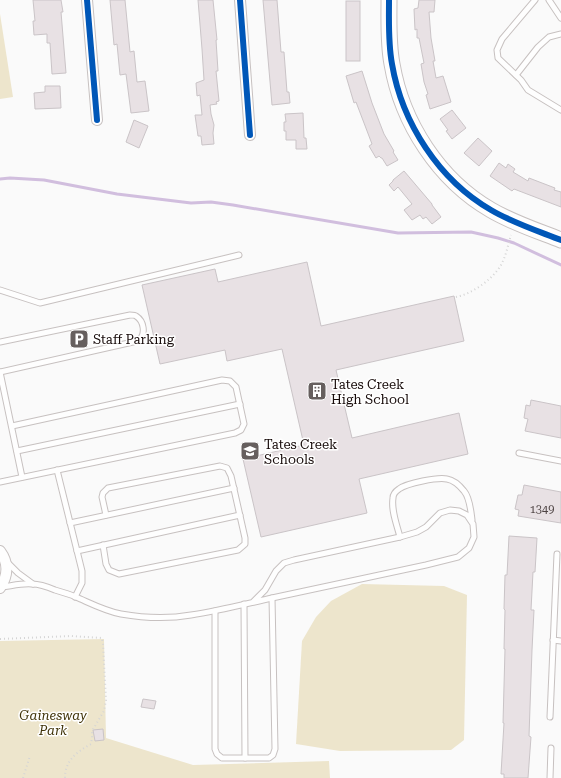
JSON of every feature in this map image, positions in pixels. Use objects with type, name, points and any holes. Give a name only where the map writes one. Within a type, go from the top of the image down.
[{"type":"street","points":[[87,0],[97,120]]},
{"type":"street","points":[[240,0],[250,135]]},
{"type":"street","points":[[389,0],[390,46],[396,83],[412,125],[437,164],[462,189],[491,210],[512,221],[561,240]]},
{"type":"street","points":[[0,588],[6,574],[6,567],[2,555]]},
{"type":"lane","points":[[535,0],[502,40],[497,50],[498,58],[521,80],[528,90],[561,110]]},
{"type":"lane","points":[[549,0],[561,18]]},
{"type":"lane","points":[[516,75],[538,47],[549,37],[561,34]]},
{"type":"lane","points":[[0,290],[40,303],[239,255]]},
{"type":"lane","points":[[0,342],[130,315],[136,316],[141,320],[143,327],[143,333],[140,339],[133,342],[0,372],[22,477]]},
{"type":"lane","points":[[0,482],[235,433],[241,430],[244,424],[236,387],[230,381],[222,380],[12,426]]},
{"type":"lane","points":[[17,451],[240,404]]},
{"type":"lane","points":[[519,452],[561,461]]},
{"type":"lane","points":[[103,545],[106,564],[109,570],[119,574],[238,550],[245,544],[245,538],[231,476],[227,468],[220,466],[108,488],[103,493],[102,497],[106,515]]},
{"type":"lane","points":[[57,470],[82,571],[82,583],[80,590],[75,597]]},
{"type":"lane","points":[[0,588],[12,585],[32,584],[49,588],[75,597],[94,606],[120,614],[160,618],[190,616],[215,611],[419,567],[458,557],[469,548],[474,537],[470,507],[465,492],[448,479],[437,479],[406,485],[399,489],[395,492],[392,498],[393,512],[400,537]]},
{"type":"lane","points":[[70,523],[234,488]]},
{"type":"lane","points":[[253,602],[265,590],[276,571],[284,563],[417,532],[426,527],[440,513],[450,510],[459,511],[467,515],[473,524]]},
{"type":"lane","points":[[77,551],[240,515]]},
{"type":"lane","points":[[550,717],[557,554]]},
{"type":"lane","points":[[2,555],[18,573],[32,584]]},
{"type":"lane","points":[[215,611],[215,749],[217,754],[222,758],[269,758],[273,755],[275,749],[272,598]]},
{"type":"lane","points":[[244,604],[245,758]]},
{"type":"lane","points":[[554,640],[561,641]]},
{"type":"lane","points":[[550,778],[551,748]]},
{"type":"path","points":[[456,297],[467,294],[484,283],[496,272],[501,264],[511,236]]},
{"type":"path","points":[[0,639],[71,636],[102,638],[106,700],[104,711],[92,731],[91,744],[80,750],[69,761],[65,770],[65,778]]},
{"type":"path","points":[[23,778],[30,756]]},
{"type":"green space","points":[[0,14],[13,97],[0,99]]},
{"type":"green space","points":[[362,584],[444,586],[467,595],[464,740],[451,750],[340,751],[296,744],[302,641],[316,617],[331,601]]},
{"type":"green space","name":"Gainesway Park","points":[[104,639],[106,738],[193,765],[329,761],[330,778],[0,778],[0,641]]},
{"type":"building","points":[[33,0],[61,0],[66,73],[52,74],[50,43],[47,43],[47,34],[34,35],[33,21],[35,21]]},
{"type":"building","points":[[110,0],[125,0],[130,52],[134,51],[137,82],[145,81],[149,111],[131,113],[126,74],[120,75],[117,44],[114,45]]},
{"type":"building","points":[[198,0],[213,0],[217,40],[218,71],[216,71],[219,101],[216,102],[217,104],[210,105],[214,125],[214,144],[202,145],[201,136],[198,136],[195,115],[202,115],[200,95],[197,96],[196,83],[204,80]]},
{"type":"building","points":[[263,0],[277,0],[281,52],[284,52],[287,92],[289,92],[290,103],[272,105]]},
{"type":"building","points":[[419,0],[435,0],[434,12],[429,12],[435,61],[433,61],[436,78],[443,76],[451,102],[430,109],[421,64],[424,63],[419,38],[417,38],[417,29],[415,30],[414,9],[418,8]]},
{"type":"building","points":[[346,1],[360,1],[360,61],[346,61]]},
{"type":"building","points":[[362,71],[384,134],[398,160],[387,166],[382,158],[379,156],[376,158],[369,146],[372,144],[356,102],[354,103],[346,76]]},
{"type":"building","points":[[45,86],[60,86],[61,108],[35,109],[34,93],[45,92]]},
{"type":"building","points":[[452,110],[466,128],[452,139],[446,131],[448,130],[440,119]]},
{"type":"building","points":[[303,113],[304,138],[306,138],[307,149],[296,149],[296,140],[286,140],[286,131],[284,131],[284,122],[286,122],[285,114]]},
{"type":"building","points":[[134,120],[148,126],[139,148],[126,142]]},
{"type":"building","points":[[478,138],[492,151],[479,166],[464,153]]},
{"type":"building","points":[[499,163],[506,168],[508,164],[515,169],[513,172],[528,181],[529,178],[555,188],[554,190],[561,192],[561,207],[514,189],[512,191],[490,176]]},
{"type":"building","points":[[404,171],[441,217],[432,224],[426,217],[423,219],[420,215],[412,220],[404,210],[412,204],[398,187],[394,191],[389,185]]},
{"type":"building","name":"Tates Creek High School","points":[[307,262],[321,326],[454,296],[464,341],[336,370],[352,438],[459,413],[468,454],[359,479],[367,513],[261,537],[243,459],[304,445],[282,349],[227,361],[225,350],[160,364],[142,285],[215,269],[218,282]]},
{"type":"building","points":[[531,400],[561,406],[561,438],[525,431],[528,419],[524,418],[526,405],[530,406]]},
{"type":"building","points":[[524,485],[561,492],[561,523],[518,516],[519,510],[515,509],[518,495],[522,495]]},
{"type":"building","points":[[509,536],[537,538],[531,610],[534,610],[529,736],[531,737],[528,778],[504,778],[504,774],[501,774],[504,723],[505,575],[507,575]]},
{"type":"building","points":[[143,699],[156,701],[154,709],[141,707]]},
{"type":"building","points":[[103,729],[104,740],[95,741],[93,730]]},
{"type":"waterway","points":[[0,179],[10,178],[44,180],[117,194],[191,203],[211,202],[398,233],[471,232],[514,243],[561,265]]},
{"type":"cycle path","points":[[87,0],[97,120]]},
{"type":"cycle path","points":[[240,0],[250,135]]},
{"type":"cycle path","points":[[389,0],[390,48],[397,86],[404,107],[426,148],[439,166],[472,198],[508,219],[561,240]]},
{"type":"place","name":"Staff Parking","points":[[79,339]]},
{"type":"place","name":"Tates Creek High School","points":[[317,391]]},
{"type":"place","name":"Tates Creek Schools","points":[[250,451]]}]
